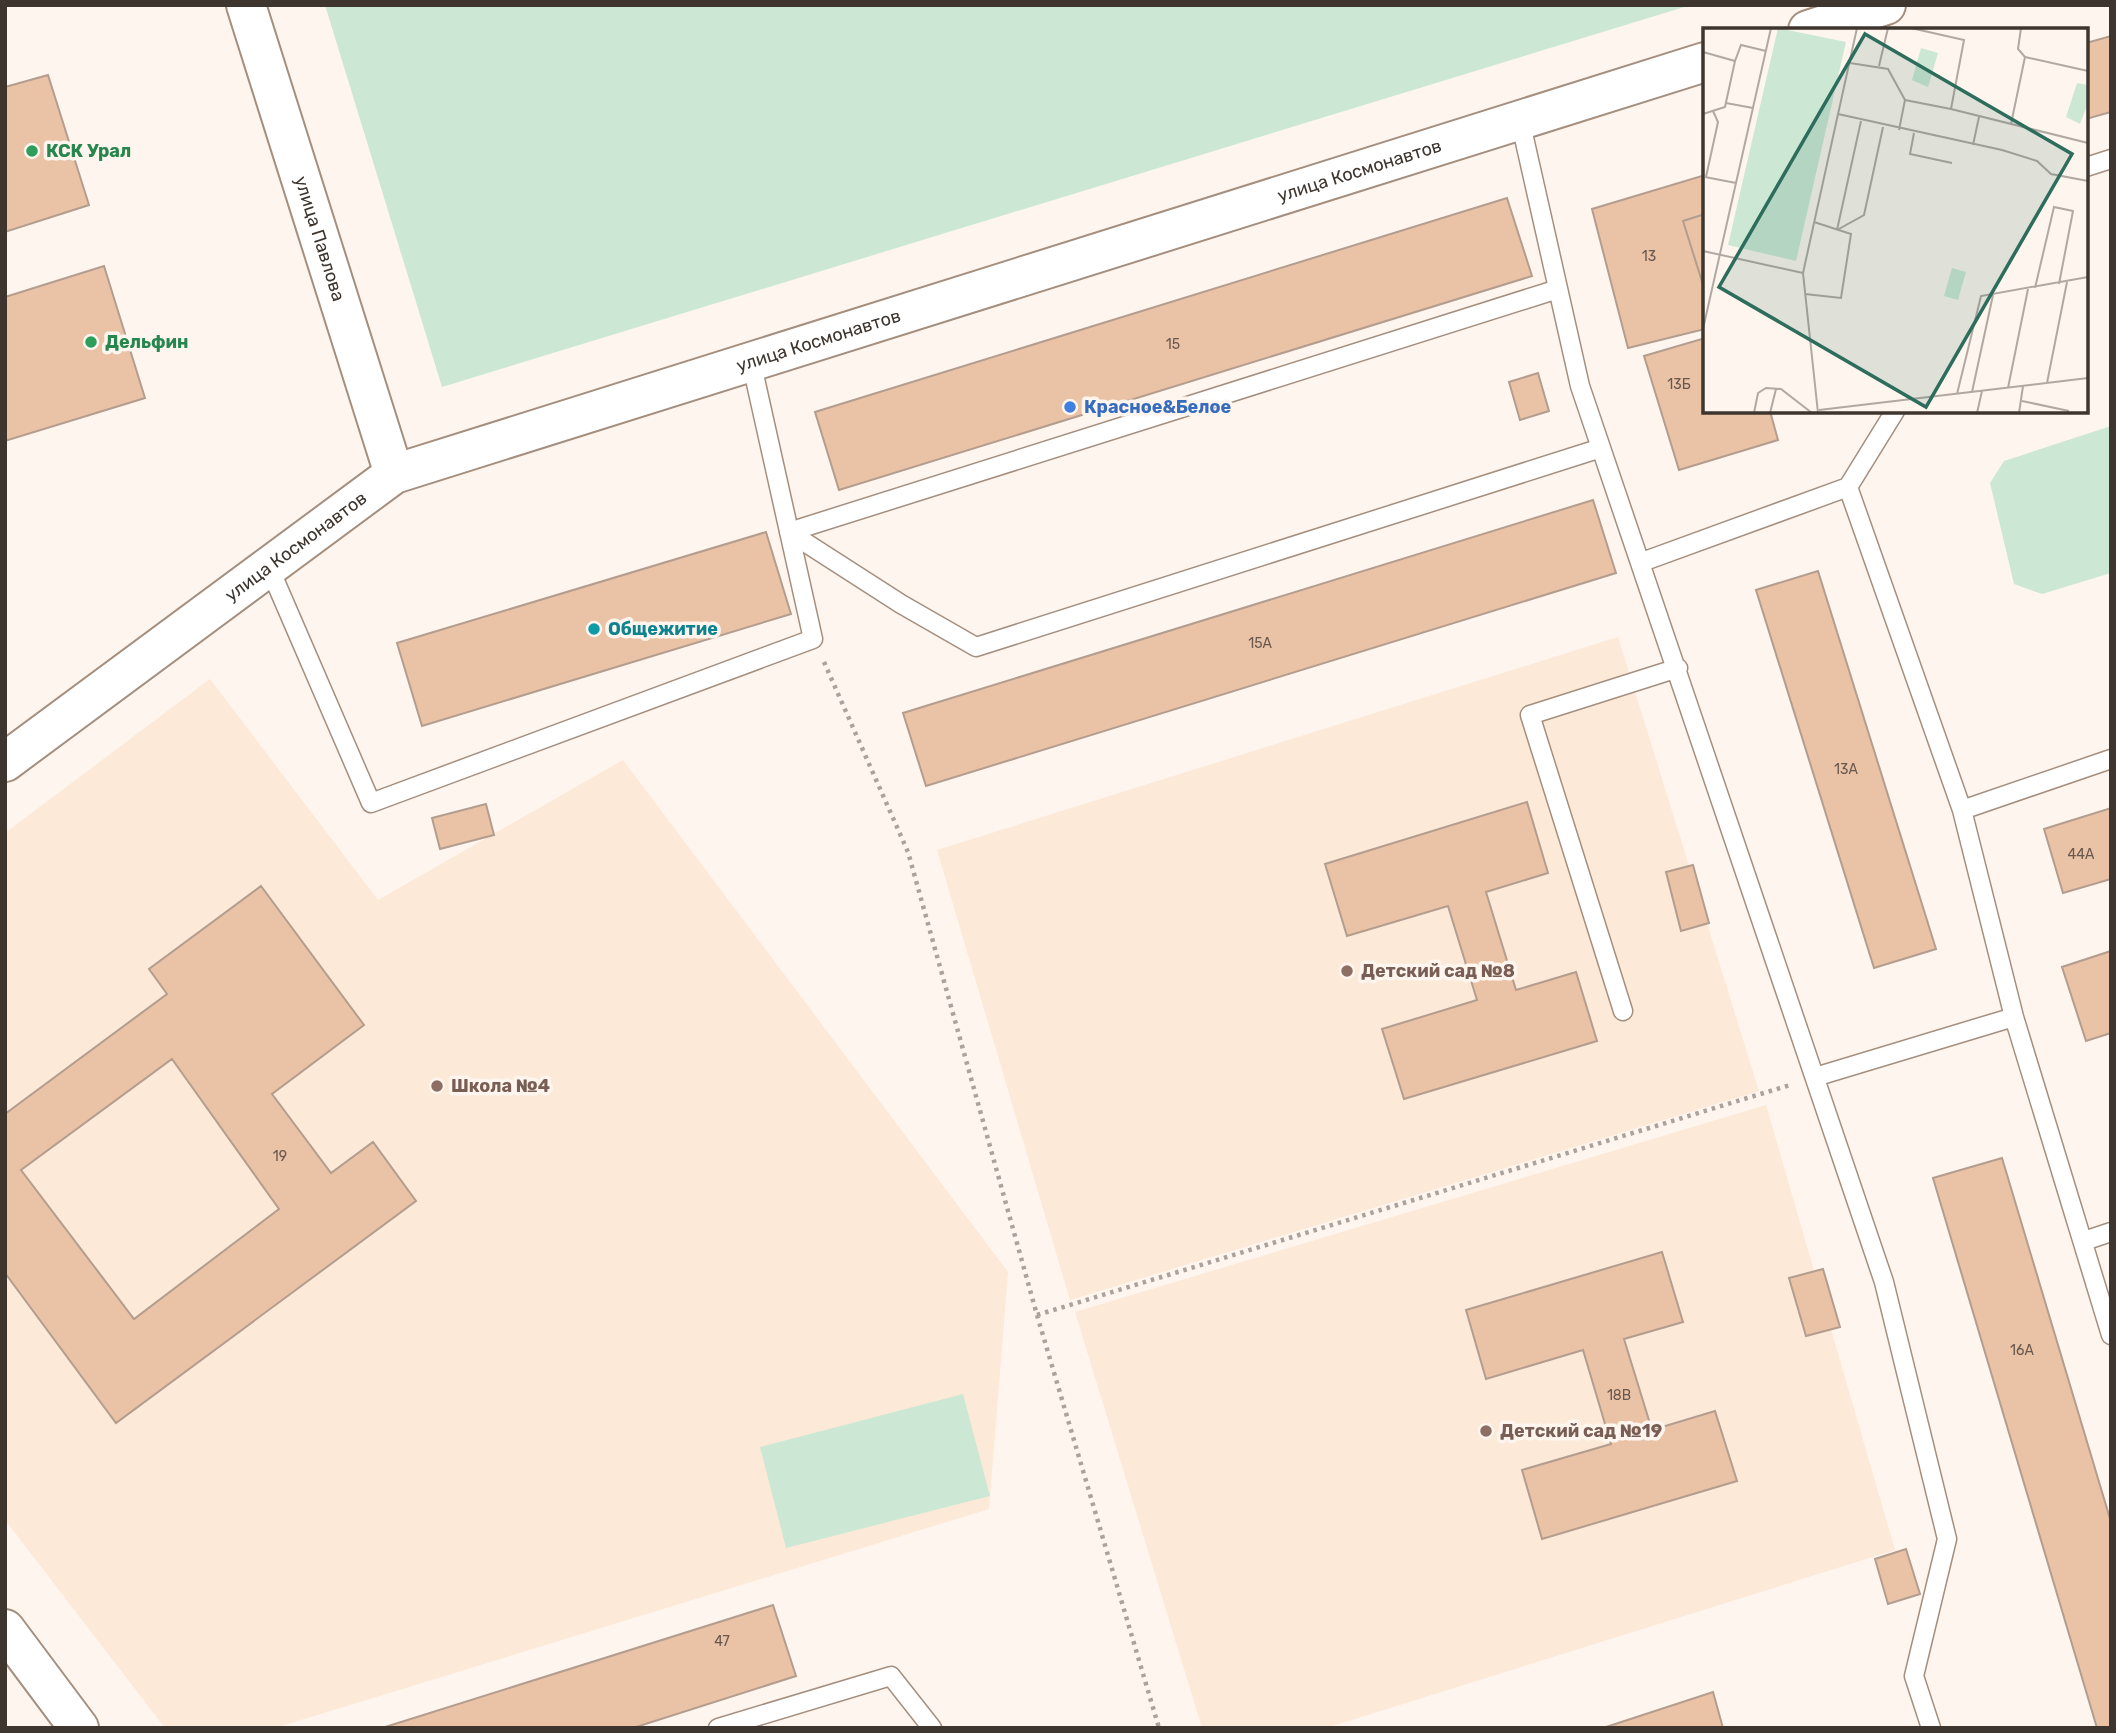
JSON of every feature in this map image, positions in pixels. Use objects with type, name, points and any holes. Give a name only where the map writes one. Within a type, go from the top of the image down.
[{"type":"street","name":"улица Павлова","points":[[246,5],[394,474]]},
{"type":"street","points":[[1816,28],[1885,10]]},
{"type":"street","name":"улица Космонавтов","points":[[5,762],[394,474],[1703,63]]},
{"type":"street","points":[[5,1629],[79,1728]]},
{"type":"lane","points":[[1520,120],[1580,386],[1678,668],[1884,1282],[1947,1539],[1914,1676],[1931,1728]]},
{"type":"lane","points":[[2088,166],[2111,159]]},
{"type":"lane","points":[[789,532],[1558,289]]},
{"type":"lane","points":[[269,567],[371,803],[813,639],[751,362]]},
{"type":"lane","points":[[1642,562],[1848,487],[1894,413]]},
{"type":"lane","points":[[789,532],[901,604],[976,647],[1601,448]]},
{"type":"lane","points":[[1848,487],[1962,810],[2014,1017],[2111,1335]]},
{"type":"lane","points":[[1623,1011],[1530,715],[1678,668]]},
{"type":"lane","points":[[1962,810],[2111,759]]},
{"type":"lane","points":[[1815,1077],[2014,1017]]},
{"type":"lane","points":[[2084,1241],[2111,1232]]},
{"type":"lane","points":[[718,1728],[891,1676],[932,1728]]},
{"type":"path","points":[[813,639],[908,852],[1037,1315],[1159,1728]]},
{"type":"path","points":[[1037,1315],[1815,1077]]},
{"type":"shaded area","name":"Детский сад №8","points":[[1618,637],[1759,1091],[1070,1300],[937,850]]},
{"type":"shaded area","name":"Школа №4","points":[[210,679],[378,900],[623,760],[1008,1272],[989,1509],[275,1728],[165,1728],[5,1520],[5,833]]},
{"type":"shaded area","name":"Детский сад №19","points":[[1766,1105],[1895,1550],[1326,1728],[1202,1728],[1075,1312]]},
{"type":"green space","points":[[325,5],[1691,5],[442,387]]},
{"type":"green space","points":[[2111,426],[2111,573],[2042,594],[2014,584],[1990,483],[2004,461]]},
{"type":"green space","points":[[963,1394],[990,1496],[786,1548],[760,1447]]},
{"type":"building","points":[[2111,36],[2111,112],[2088,118],[2088,42]]},
{"type":"building","points":[[48,75],[89,205],[5,232],[5,87]]},
{"type":"building","points":[[1703,176],[1703,215],[1683,221],[1703,285],[1703,329],[1628,348],[1592,209]]},
{"type":"building","points":[[1507,198],[1532,276],[839,490],[815,412]]},
{"type":"building","points":[[1703,215],[1703,285],[1683,221]]},
{"type":"building","points":[[104,266],[145,398],[5,441],[5,297]]},
{"type":"building","points":[[1703,339],[1703,413],[1771,413],[1778,440],[1679,470],[1644,356]]},
{"type":"building","points":[[1538,373],[1549,411],[1520,420],[1509,382]]},
{"type":"building","points":[[1593,500],[1616,573],[926,786],[903,713]]},
{"type":"building","name":"Общежитие","points":[[766,532],[791,614],[422,726],[397,643]]},
{"type":"building","points":[[1818,571],[1936,949],[1874,968],[1756,590]]},
{"type":"building","points":[[1527,802],[1548,873],[1486,892],[1516,990],[1576,972],[1597,1041],[1404,1099],[1382,1029],[1477,1000],[1448,906],[1347,936],[1325,864]]},
{"type":"building","points":[[486,804],[494,835],[440,849],[432,818]]},
{"type":"building","points":[[2111,808],[2111,879],[2063,893],[2044,829]]},
{"type":"building","points":[[1693,865],[1709,923],[1681,931],[1666,872]]},
{"type":"building","points":[[261,886],[364,1025],[272,1094],[331,1173],[373,1142],[416,1201],[116,1423],[5,1273],[5,1114],[167,994],[149,969]],"holes":[[[172,1059],[279,1209],[134,1319],[21,1170]]]},
{"type":"building","points":[[2111,951],[2111,1033],[2086,1041],[2062,967]]},
{"type":"building","points":[[2002,1158],[2111,1522],[2111,1728],[2097,1728],[1933,1178]]},
{"type":"building","points":[[1662,1252],[1683,1322],[1624,1339],[1652,1430],[1715,1411],[1737,1481],[1542,1539],[1522,1470],[1611,1444],[1583,1350],[1486,1379],[1466,1310]]},
{"type":"building","points":[[1823,1269],[1840,1327],[1806,1336],[1789,1278]]},
{"type":"building","points":[[1906,1549],[1920,1594],[1888,1604],[1875,1559]]},
{"type":"building","points":[[773,1605],[796,1676],[633,1728],[382,1728]]},
{"type":"building","points":[[1713,1692],[1723,1728],[1603,1728]]},
{"type":"place","name":"КСК Урал","points":[[32,151]]},
{"type":"place","name":"Дельфин","points":[[91,342]]},
{"type":"place","name":"Красное&Белое","points":[[1070,407]]},
{"type":"place","name":"Общежитие","points":[[594,629]]},
{"type":"place","name":"Детский сад №8","points":[[1347,971]]},
{"type":"place","name":"Школа №4","points":[[437,1086]]},
{"type":"place","name":"Детский сад №19","points":[[1486,1431]]}]
